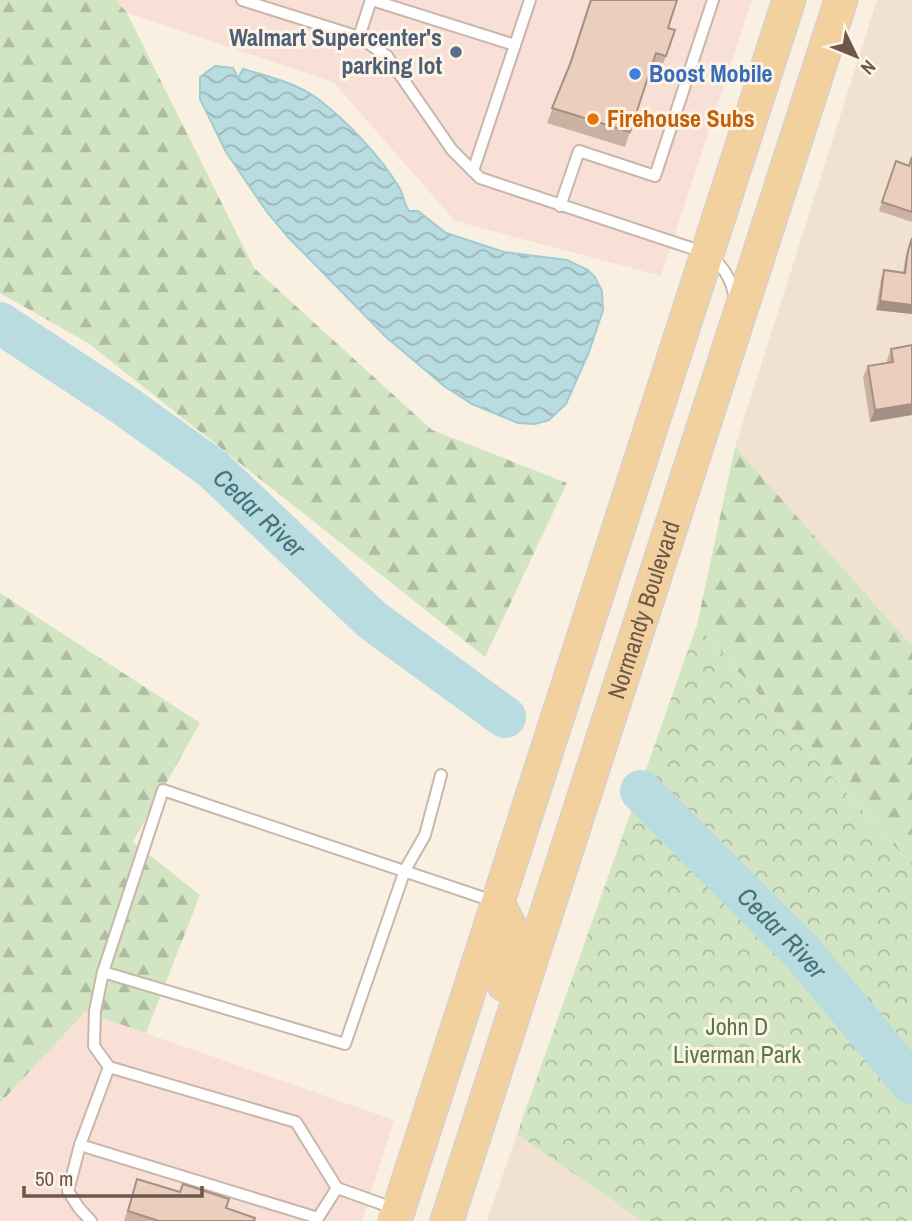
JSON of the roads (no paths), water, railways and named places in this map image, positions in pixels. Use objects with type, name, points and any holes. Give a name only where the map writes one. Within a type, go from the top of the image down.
[{"type":"main road","name":"Normandy Boulevard","points":[[396,1215],[789,0]]},
{"type":"main road","name":"Normandy Boulevard","points":[[447,1221],[841,0]]},
{"type":"main road","points":[[481,1113],[472,1090],[497,1012],[513,943],[511,928],[498,903]]},
{"type":"lane","points":[[242,0],[359,37],[387,56],[452,150],[480,178],[706,253],[719,263],[730,279],[738,316]]},
{"type":"lane","points":[[359,37],[371,0],[515,46]]},
{"type":"lane","points":[[473,171],[530,0]]},
{"type":"lane","points":[[560,206],[579,151],[655,176],[713,0]]},
{"type":"lane","points":[[103,972],[345,1044],[405,870],[425,835],[441,775]]},
{"type":"lane","points":[[396,1215],[337,1188],[296,1122],[108,1067],[94,1046],[95,1011],[103,972],[163,790],[498,903]]},
{"type":"lane","points":[[91,1221],[68,1191],[80,1145],[108,1067]]},
{"type":"lane","points":[[80,1145],[318,1220],[337,1188]]},
{"type":"water","points":[[215,66],[233,68],[238,78],[243,69],[272,78],[318,99],[373,151],[399,187],[409,211],[418,211],[446,233],[504,252],[567,260],[588,270],[602,291],[603,310],[589,352],[566,404],[549,420],[535,424],[518,423],[472,404],[444,386],[386,337],[288,237],[267,212],[226,152],[200,99],[200,77]]},
{"type":"waterway","name":"Cedar River","points":[[0,323],[124,405],[213,469],[372,620],[505,717]]},
{"type":"waterway","name":"Cedar River","points":[[641,791],[802,952],[912,1084]]},
{"type":"place","name":"Walmart Supercenter's parking lot","points":[[456,52]]},
{"type":"place","name":"Boost Mobile","points":[[635,74]]},
{"type":"place","name":"Firehouse Subs","points":[[593,119]]},
{"type":"park label","name":"John D Liverman Park","points":[[737,1041]]}]
